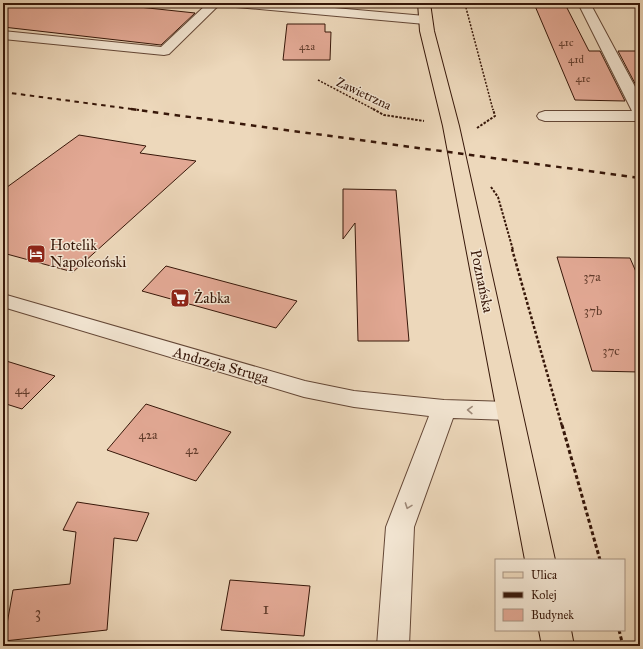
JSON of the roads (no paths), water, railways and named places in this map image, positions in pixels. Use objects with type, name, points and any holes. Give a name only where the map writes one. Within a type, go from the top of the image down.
[{"type":"main road","name":"Poznańska","points":[[424,3],[425,20],[452,126],[540,559]]},
{"type":"main road","points":[[555,631],[558,646]]},
{"type":"street","points":[[3,35],[164,51],[215,3]]},
{"type":"street","points":[[236,3],[346,8],[425,20]]},
{"type":"street","points":[[584,3],[640,111]]},
{"type":"street","points":[[545,116],[640,116]]},
{"type":"street","name":"Andrzeja Struga","points":[[3,300],[317,392],[374,402],[444,409],[509,411]]},
{"type":"street","points":[[394,646],[400,527],[444,409]]},
{"type":"railway","points":[[3,92],[139,110]]},
{"type":"railway","points":[[131,109],[640,178]]},
{"type":"place","name":"Hotelik Napoleoński","points":[[36,254]]},
{"type":"place","name":"Żabka","points":[[180,298]]}]
